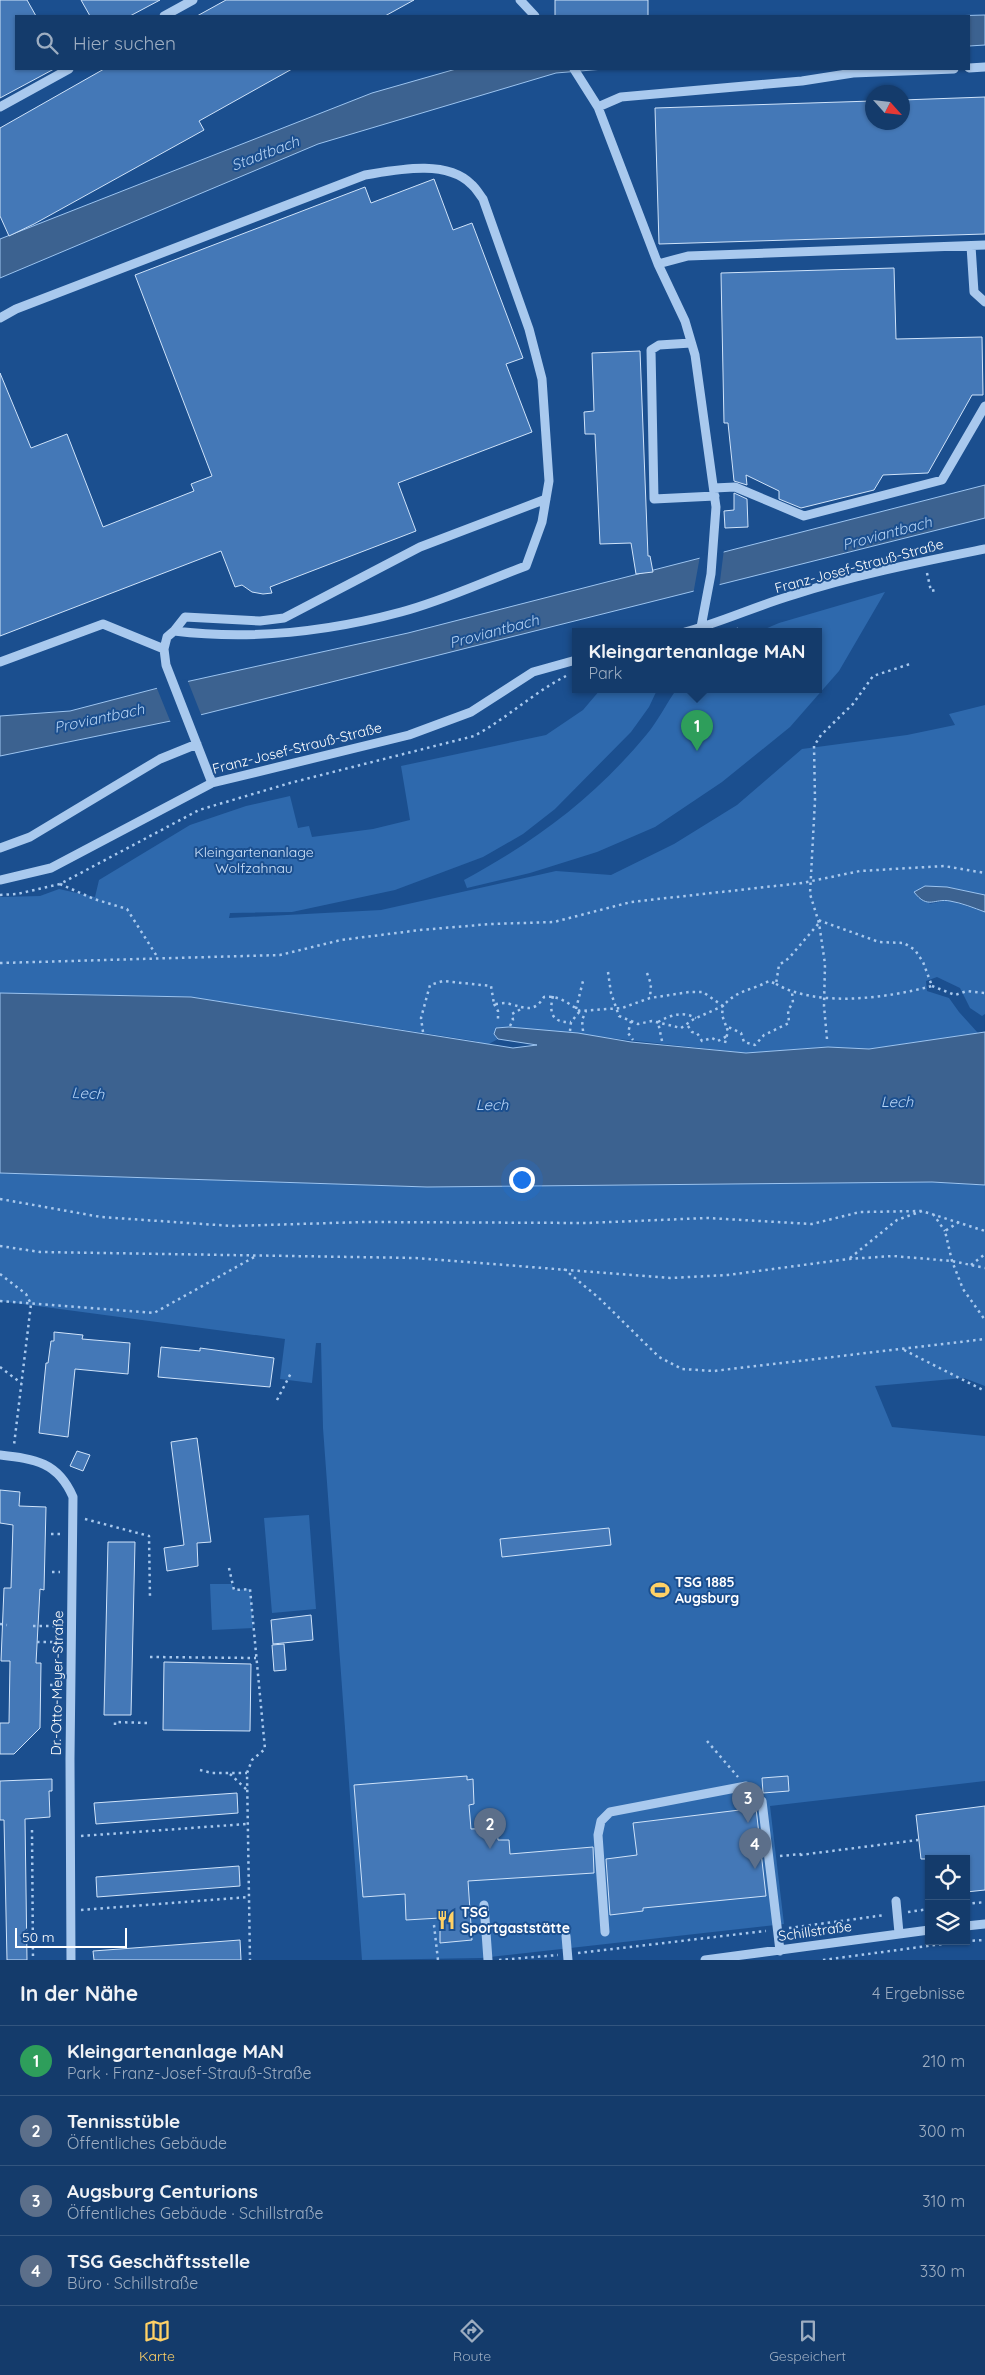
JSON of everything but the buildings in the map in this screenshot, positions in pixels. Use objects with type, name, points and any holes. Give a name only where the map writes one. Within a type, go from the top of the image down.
[{"type":"street","points":[[166,15],[193,0]]},
{"type":"street","points":[[520,0],[534,15]]},
{"type":"street","points":[[970,68],[985,68]]},
{"type":"street","points":[[0,107],[67,70]]},
{"type":"street","points":[[575,70],[598,107],[658,264],[685,321],[695,355],[715,492],[715,536],[707,602],[701,627]]},
{"type":"street","points":[[598,107],[621,97],[802,82],[853,73],[929,70]]},
{"type":"street","points":[[0,318],[16,309],[365,174],[424,168],[448,172],[470,182],[483,199],[530,329],[542,379],[549,481],[542,522],[526,566],[402,612],[336,627],[288,634],[199,634],[174,631]]},
{"type":"street","points":[[658,264],[688,256],[985,245]]},
{"type":"street","points":[[971,246],[974,292],[985,302]]},
{"type":"street","points":[[691,343],[659,345],[651,350],[654,499],[715,492],[736,487],[804,516],[942,480],[985,406]]},
{"type":"street","points":[[212,783],[166,665],[164,649],[167,637],[185,617],[260,621],[284,618],[420,547],[546,499]]},
{"type":"street","name":"Franz-Josef-Strauß-Straße","points":[[698,628],[792,595],[910,564],[985,549]]},
{"type":"street","points":[[0,662],[103,624],[164,649]]},
{"type":"street","name":"Franz-Josef-Strauß-Straße","points":[[0,880],[51,868],[212,783],[409,735],[440,725],[471,712],[534,672],[572,661]]},
{"type":"street","points":[[0,848],[38,832],[160,759],[197,744]]},
{"type":"street","name":"Dr.-Otto-Meyer-Straße","points":[[0,1455],[40,1462],[56,1470],[67,1483],[73,1497],[70,1836],[71,1960]]},
{"type":"street","points":[[605,1932],[598,1835],[601,1821],[610,1812],[746,1786]]},
{"type":"street","points":[[762,1801],[769,1858],[771,1912],[777,1930],[780,1950]]},
{"type":"street","points":[[896,1901],[899,1933]]},
{"type":"street","points":[[484,1905],[488,1960]]},
{"type":"street","points":[[970,1926],[985,1924]]},
{"type":"street","name":"Schillstraße","points":[[705,1960],[925,1930]]},
{"type":"street","points":[[566,1936],[568,1957]]},
{"type":"path","points":[[926,567],[931,591],[936,590]]},
{"type":"path","points":[[827,1039],[824,997],[825,964],[819,922],[810,894],[815,800],[814,746],[821,735],[853,704],[873,676],[910,664]]},
{"type":"path","points":[[0,894],[17,894],[60,884],[199,810],[290,782],[474,736],[501,721],[533,696],[568,675]]},
{"type":"path","points":[[0,963],[280,955],[341,940],[429,930],[554,922],[631,902],[810,882],[860,871],[944,866],[985,873]]},
{"type":"path","points":[[60,884],[94,899],[127,909],[158,958]]},
{"type":"path","points":[[776,984],[779,965],[789,958],[819,922]]},
{"type":"path","points":[[819,922],[879,942],[904,943],[915,950],[923,962],[932,986]]},
{"type":"path","points":[[608,972],[615,1009],[619,1016],[638,1024],[644,1021],[658,1022],[681,1028],[688,1026],[696,1018],[723,1006],[732,995],[769,982],[792,992],[824,997],[874,998],[898,996],[932,986],[955,995],[968,991],[985,994]]},
{"type":"path","points":[[647,973],[651,984],[650,998]]},
{"type":"path","points":[[424,1032],[421,1018],[430,985],[443,981],[491,986],[494,1004],[498,1010],[498,1022]]},
{"type":"path","points":[[570,1031],[571,1022],[578,1010],[583,981]]},
{"type":"path","points":[[494,1004],[509,1003],[520,1009],[532,1009],[539,1006],[544,997],[553,996],[578,1010],[586,1011],[615,1009],[650,998],[702,992],[723,1006]]},
{"type":"path","points":[[726,1026],[741,1033],[744,1042],[755,1045],[764,1035],[789,1023],[788,1010],[793,1003],[792,992]]},
{"type":"path","points":[[553,996],[550,1009],[554,1018],[562,1022],[571,1022]]},
{"type":"path","points":[[723,1006],[722,1015],[727,1036],[725,1043]]},
{"type":"path","points":[[510,1026],[513,1020],[512,1014],[520,1009]]},
{"type":"path","points":[[583,1030],[582,1020],[586,1011]]},
{"type":"path","points":[[658,1022],[673,1014],[689,1014],[696,1018]]},
{"type":"path","points":[[631,1021],[628,1033],[633,1040]]},
{"type":"path","points":[[658,1022],[662,1041]]},
{"type":"path","points":[[688,1026],[692,1032],[697,1033],[702,1041],[712,1038],[718,1041],[727,1036]]},
{"type":"path","points":[[0,1199],[101,1217],[232,1226],[365,1222],[568,1224],[707,1218],[812,1224],[860,1212],[922,1211],[985,1231]]},
{"type":"path","points":[[848,1259],[897,1220],[922,1211]]},
{"type":"path","points":[[933,1214],[945,1231],[952,1261],[963,1289],[985,1320]]},
{"type":"path","points":[[945,1231],[959,1222]]},
{"type":"path","points":[[0,1246],[40,1252],[416,1258],[563,1268],[670,1278],[728,1275],[848,1259],[893,1256],[952,1261],[985,1268]]},
{"type":"path","points":[[971,1265],[985,1254]]},
{"type":"path","points":[[0,1301],[154,1313],[256,1256]]},
{"type":"path","points":[[563,1268],[599,1298],[645,1346],[659,1357],[682,1369],[714,1371],[903,1350],[985,1338]]},
{"type":"path","points":[[0,1274],[26,1294],[32,1304],[20,1383],[13,1456]]},
{"type":"path","points":[[903,1350],[985,1390]]},
{"type":"path","points":[[0,1367],[20,1383]]},
{"type":"path","points":[[277,1400],[291,1373]]},
{"type":"path","points":[[74,1516],[149,1536],[150,1598]]},
{"type":"path","points":[[229,1568],[234,1590],[250,1589],[265,1749],[252,1760],[247,1773],[246,1824],[250,1960]]},
{"type":"path","points":[[0,1624],[7,1625]]},
{"type":"path","points":[[33,1626],[71,1627]]},
{"type":"path","points":[[37,1642],[71,1642]]},
{"type":"path","points":[[150,1657],[256,1658]]},
{"type":"path","points":[[115,1725],[115,1722],[147,1723]]},
{"type":"path","points":[[707,1741],[746,1786]]},
{"type":"path","points":[[200,1770],[247,1773]]},
{"type":"path","points":[[228,1773],[247,1790]]},
{"type":"path","points":[[70,1836],[246,1824]]},
{"type":"path","points":[[32,1830],[33,1960]]},
{"type":"path","points":[[769,1858],[918,1840]]},
{"type":"path","points":[[70,1911],[249,1898]]},
{"type":"path","points":[[970,1904],[985,1902]]},
{"type":"path","points":[[499,1960],[568,1957],[925,1910]]},
{"type":"path","points":[[434,1925],[438,1960]]},
{"type":"path","points":[[970,1941],[985,1940]]},
{"type":"path","points":[[822,1960],[936,1945]]},
{"type":"green space","points":[[885,592],[839,671],[822,690],[822,628],[767,628]]},
{"type":"green space","name":"Kleingartenanlage Wolfzahnau","points":[[597,693],[656,693],[649,707],[631,732],[555,809],[523,834],[483,857],[395,890],[292,912],[230,913],[229,918],[381,910],[556,871],[611,875],[674,844],[737,805],[802,749],[907,735],[955,725],[949,714],[985,705],[985,895],[947,887],[929,904],[948,900],[985,912],[985,1014],[982,1016],[970,1008],[960,988],[937,977],[926,981],[927,991],[949,998],[978,1033],[869,1049],[828,1047],[746,1053],[509,1027],[494,1034],[498,1039],[487,1045],[475,1041],[191,997],[0,993],[0,897],[40,896],[59,889],[95,897],[99,880],[190,825],[246,806],[290,796],[298,828],[309,826],[312,837],[373,829],[410,820],[401,766],[546,735],[583,710]]},
{"type":"green space","points":[[674,693],[820,693],[790,727],[722,782],[655,827],[597,852],[530,873],[467,888],[464,880],[540,834],[585,798],[627,757],[651,729]]},
{"type":"green space","name":"TSG 1885 Augsburg","points":[[0,1173],[427,1187],[932,1182],[985,1185],[985,1386],[964,1378],[875,1386],[892,1427],[985,1436],[985,1781],[770,1806],[784,1924],[481,1958],[362,1960],[323,1428],[321,1343],[316,1343],[312,1383],[280,1379],[285,1339],[0,1301]]},
{"type":"green space","points":[[309,1515],[316,1609],[272,1613],[264,1518]]},
{"type":"green space","points":[[210,1584],[232,1584],[234,1590],[250,1589],[253,1628],[212,1630]]},
{"type":"water","points":[[970,15],[985,15],[985,45],[970,46]]},
{"type":"water","name":"Stadtbach","points":[[452,70],[592,70],[556,73],[318,144],[0,278],[0,239],[372,93]]},
{"type":"water","name":"Proviantbach","points":[[985,485],[985,518],[200,715],[0,756],[0,716],[70,711],[158,688],[408,633]]},
{"type":"water","points":[[925,886],[947,887],[985,895],[985,912],[950,901],[923,901],[914,892]]},
{"type":"water","name":"Lech","points":[[0,993],[191,997],[513,1048],[537,1045],[498,1039],[494,1034],[496,1028],[509,1027],[578,1033],[631,1042],[746,1053],[828,1047],[869,1049],[985,1032],[985,1185],[932,1182],[427,1187],[0,1173]]},
{"type":"pier","points":[[724,549],[719,589],[693,595],[700,556]]},
{"type":"pier","points":[[187,679],[202,717],[171,723],[156,686]]},
{"type":"place","name":"Kleingartenanlage MAN","points":[[697,751]]},
{"type":"place","name":"TSG 1885 Augsburg","points":[[660,1590]]},
{"type":"place","name":"Augsburg Centurions","points":[[748,1823]]},
{"type":"place","name":"Tennisstüble","points":[[490,1849]]},
{"type":"place","name":"TSG Geschäftsstelle","points":[[755,1869]]},
{"type":"place","name":"TSG Sportgaststätte","points":[[446,1920]]}]
